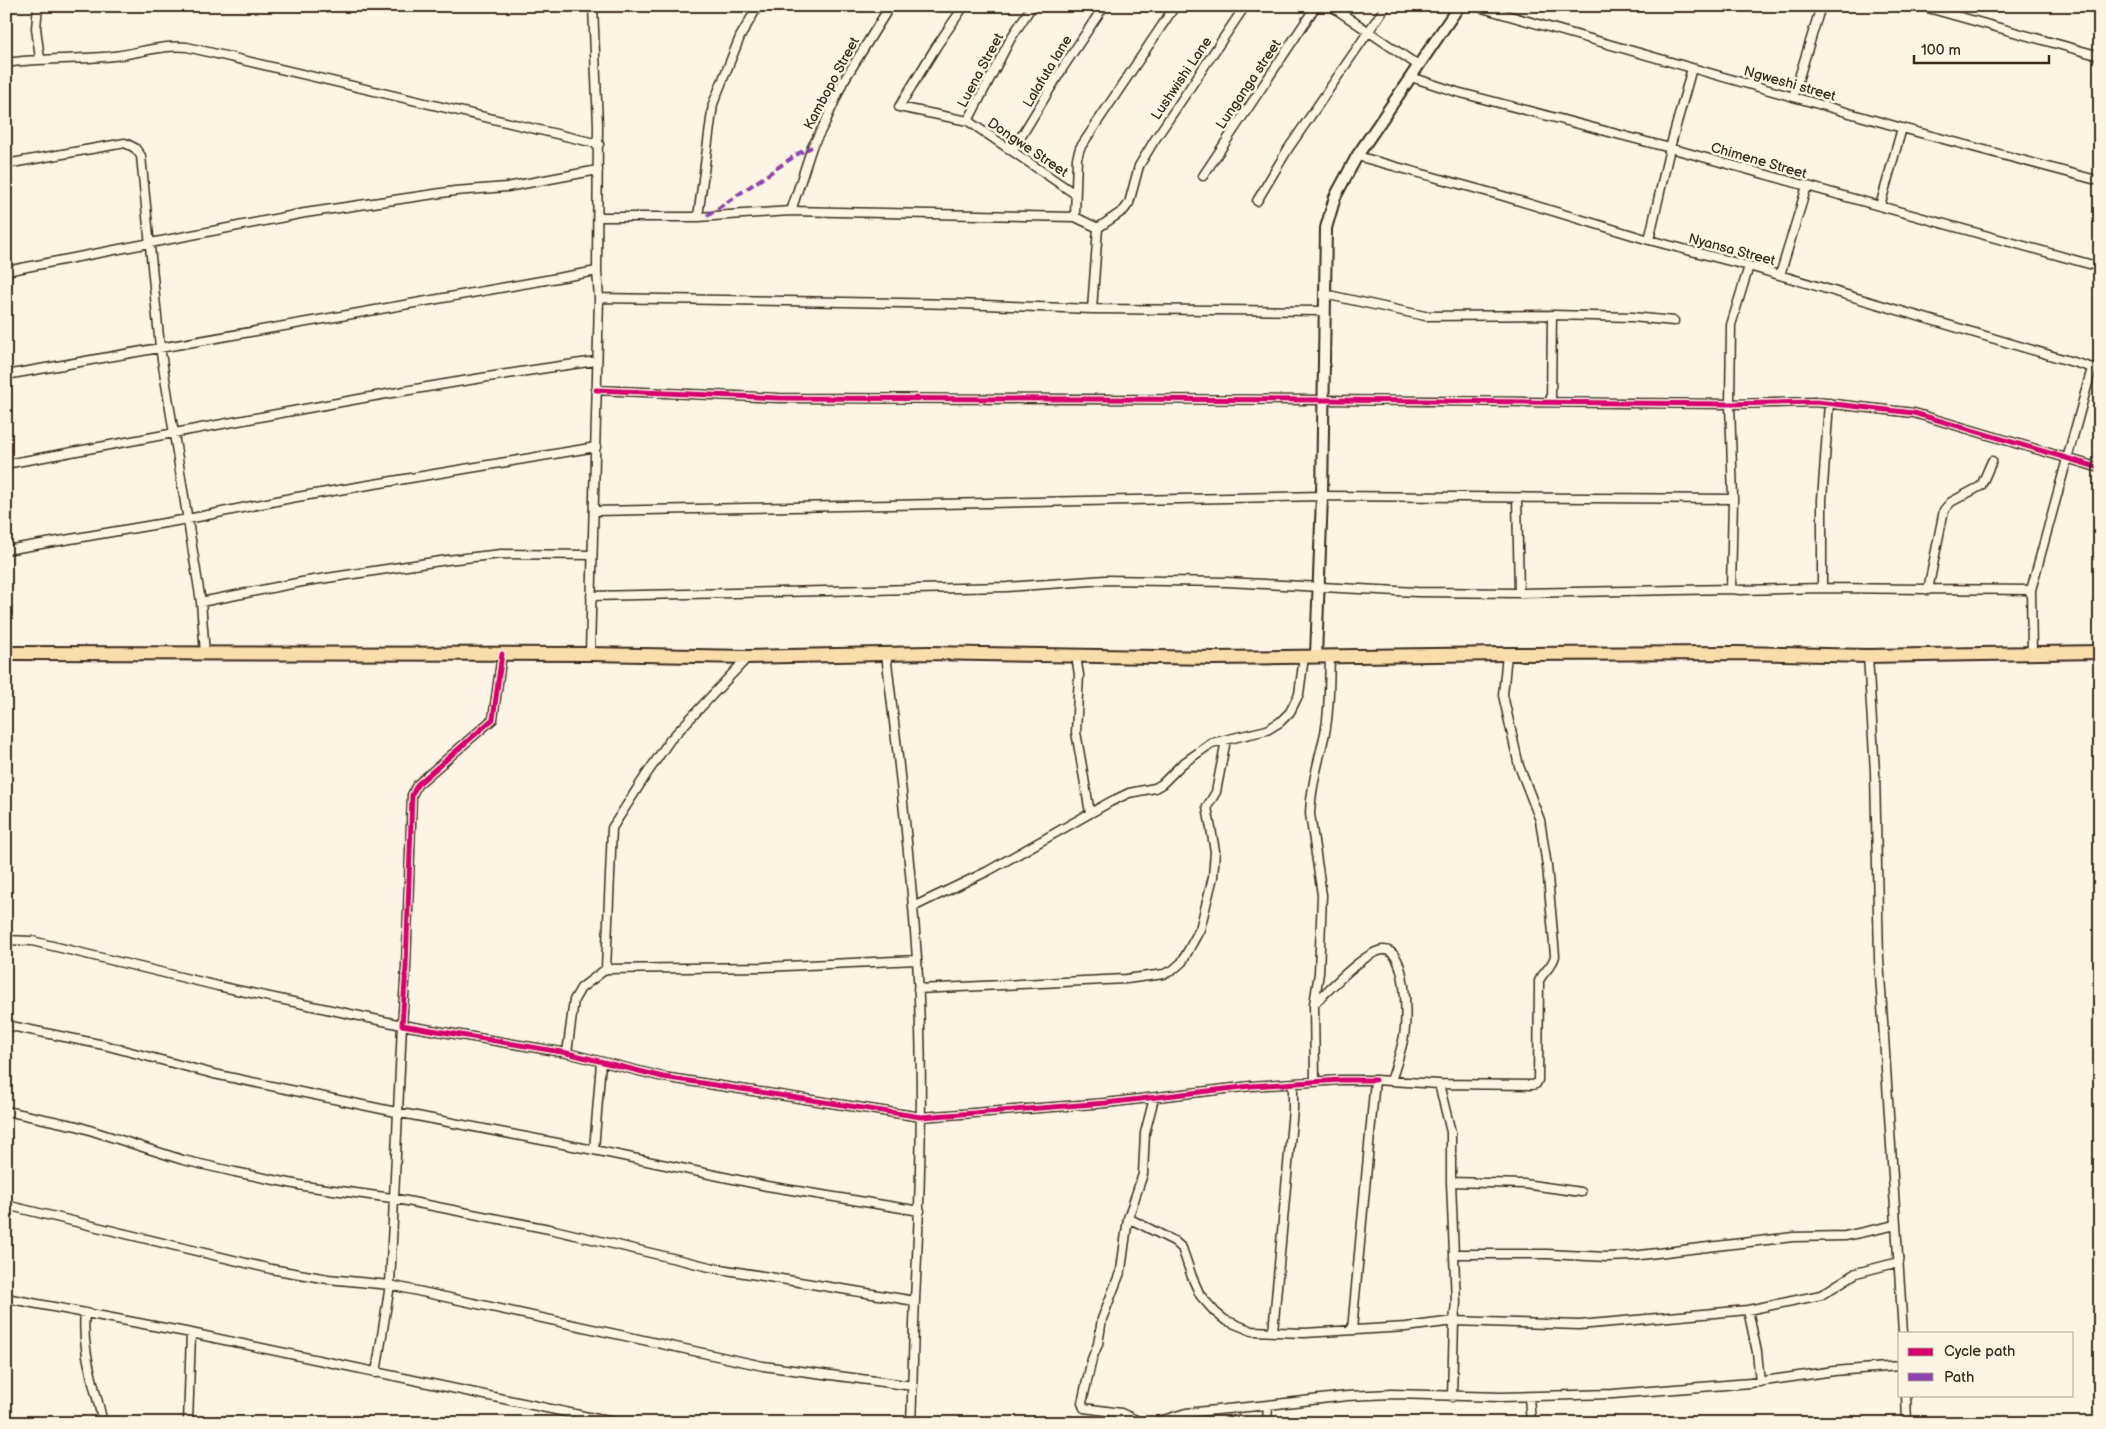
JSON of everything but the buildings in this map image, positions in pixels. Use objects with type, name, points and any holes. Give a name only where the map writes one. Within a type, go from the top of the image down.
[{"type":"main road","points":[[6,653],[590,654],[748,657],[928,653],[1310,657],[1737,653],[1868,656],[2100,652]]},
{"type":"street","points":[[38,6],[36,28],[40,59]]},
{"type":"street","points":[[590,654],[599,298],[596,271],[599,144],[593,6]]},
{"type":"street","points":[[698,217],[713,104],[740,37],[758,6]]},
{"type":"street","name":"Kambopo Street","points":[[791,210],[812,147],[825,124],[843,82],[890,6]]},
{"type":"street","points":[[964,6],[899,105],[902,109],[968,120]]},
{"type":"street","name":"Luena Street","points":[[968,120],[1011,38],[1032,6]]},
{"type":"street","name":"Lalafuta lane","points":[[1013,150],[1068,59],[1104,6]]},
{"type":"street","points":[[1074,217],[1077,158],[1080,148],[1175,6]]},
{"type":"street","name":"Lushwishi Lane","points":[[1098,228],[1124,210],[1129,203],[1140,166],[1168,117],[1245,6]]},
{"type":"street","name":"Lunganga street","points":[[1203,176],[1316,6]]},
{"type":"street","points":[[1331,6],[1419,66]]},
{"type":"street","points":[[1258,201],[1288,149],[1386,6]]},
{"type":"street","points":[[913,908],[988,871],[1129,793],[1155,788],[1162,784],[1172,772],[1191,756],[1212,744],[1267,730],[1290,712],[1299,694],[1310,657],[1320,588],[1324,294],[1327,221],[1335,197],[1357,156],[1459,6]]},
{"type":"street","name":"Ngweshi street","points":[[1475,6],[1902,128],[2100,181]]},
{"type":"street","points":[[1793,96],[1821,6]]},
{"type":"street","points":[[1921,6],[1934,8],[2100,56]]},
{"type":"street","points":[[6,63],[40,59],[102,58],[172,46],[187,47],[599,144]]},
{"type":"street","points":[[1649,240],[1670,148],[1692,68]]},
{"type":"street","name":"Chimene Street","points":[[1411,77],[1457,92],[1670,148],[2100,267]]},
{"type":"street","name":"Dongwe Street","points":[[968,120],[987,136],[1013,150],[1075,194]]},
{"type":"street","points":[[1880,206],[1902,128]]},
{"type":"street","points":[[6,164],[125,143],[135,148],[141,156],[160,347],[201,602],[205,654]]},
{"type":"street","name":"Nyansa Street","points":[[1357,156],[1503,196],[1649,240],[1749,266],[2096,369]]},
{"type":"street","points":[[6,272],[305,214],[455,190],[507,187],[598,170]]},
{"type":"street","points":[[1780,275],[1807,186]]},
{"type":"street","points":[[598,217],[698,217],[791,210],[1074,217],[1098,228],[1092,309]]},
{"type":"street","points":[[1731,589],[1731,325],[1749,266]]},
{"type":"street","points":[[6,375],[596,271]]},
{"type":"street","points":[[1324,294],[1425,316],[1552,315],[1632,317],[1674,321]]},
{"type":"street","points":[[599,298],[958,304],[1092,309],[1324,311]]},
{"type":"street","points":[[1551,402],[1552,315]]},
{"type":"street","points":[[6,464],[175,434],[385,393],[492,375],[596,361]]},
{"type":"street","points":[[2032,653],[2031,590],[2051,523],[2067,458],[2096,369]]},
{"type":"street","points":[[596,390],[779,398],[1829,403],[1914,413],[2100,468]]},
{"type":"street","points":[[1822,588],[1822,500],[1829,403]]},
{"type":"street","points":[[6,550],[188,519],[291,498],[596,447]]},
{"type":"street","points":[[1928,590],[1944,510],[1951,502],[1981,486],[1992,461]]},
{"type":"street","points":[[594,511],[1322,496],[1732,499]]},
{"type":"street","points":[[1516,498],[1519,592]]},
{"type":"street","points":[[201,602],[307,581],[456,559],[501,554],[592,555]]},
{"type":"street","points":[[591,596],[1007,587],[1105,580],[1226,582],[1417,592],[1822,588],[2031,590]]},
{"type":"street","points":[[376,1373],[390,1285],[392,1198],[406,967],[412,795],[416,785],[493,719],[502,654]]},
{"type":"street","points":[[886,654],[913,908],[918,989],[921,1117],[920,1211],[911,1423]]},
{"type":"street","points":[[6,940],[32,941],[218,986],[402,1025],[568,1053],[663,1077],[921,1117],[1106,1103],[1251,1086],[1316,1082],[1375,1080],[1440,1084],[1532,1085],[1536,1084],[1538,1080],[1539,981],[1554,962],[1555,956],[1547,866],[1540,820],[1519,766],[1503,694],[1507,654]]},
{"type":"street","points":[[1076,656],[1079,675],[1076,732],[1090,814]]},
{"type":"street","points":[[1316,1082],[1314,1004],[1319,973],[1322,895],[1310,803],[1329,704],[1330,656]]},
{"type":"street","points":[[1868,656],[1875,772],[1879,960],[1903,1332]]},
{"type":"street","points":[[606,969],[612,828],[670,740],[748,657]]},
{"type":"street","points":[[918,989],[1126,979],[1164,974],[1173,970],[1182,962],[1200,929],[1213,877],[1215,850],[1207,807],[1216,792],[1226,740]]},
{"type":"street","points":[[1314,1004],[1374,952],[1388,950],[1394,955],[1402,972],[1405,1024],[1392,1081]]},
{"type":"street","points":[[568,1053],[574,1000],[581,988],[606,969],[764,967],[917,960]]},
{"type":"street","points":[[6,1024],[104,1045],[214,1074],[396,1112],[767,1186],[920,1211]]},
{"type":"street","points":[[594,1150],[601,1062]]},
{"type":"street","points":[[1352,1330],[1375,1080]]},
{"type":"street","points":[[1273,1332],[1293,1109],[1293,1084]]},
{"type":"street","points":[[1440,1084],[1450,1132],[1456,1303],[1452,1397]]},
{"type":"street","points":[[1143,1423],[1121,1413],[1084,1408],[1082,1403],[1092,1359],[1098,1344],[1102,1318],[1121,1270],[1128,1218],[1142,1174],[1145,1132],[1154,1098]]},
{"type":"street","points":[[6,1111],[77,1126],[184,1160],[235,1172],[304,1186],[392,1198],[554,1230],[714,1268],[915,1301]]},
{"type":"street","points":[[1451,1182],[1524,1184],[1581,1192]]},
{"type":"street","points":[[6,1204],[271,1269],[328,1279],[390,1285],[762,1366],[913,1386]]},
{"type":"street","points":[[1128,1218],[1174,1241],[1182,1248],[1195,1287],[1215,1312],[1226,1320],[1243,1329],[1304,1334],[1454,1321],[1579,1325],[1748,1310],[1821,1295],[1856,1273],[1899,1262]]},
{"type":"street","points":[[1454,1254],[1632,1256],[1794,1237],[1845,1236],[1896,1225]]},
{"type":"street","points":[[6,1298],[192,1332],[376,1373],[617,1423]]},
{"type":"street","points":[[1748,1310],[1757,1352],[1760,1382]]},
{"type":"street","points":[[86,1313],[84,1325],[86,1355],[94,1380],[103,1423]]},
{"type":"street","points":[[188,1423],[192,1332]]},
{"type":"street","points":[[1153,1423],[1186,1413],[1347,1396],[1392,1394],[1452,1397],[1529,1397],[1613,1394],[1760,1382],[1834,1371],[1898,1366]]},
{"type":"street","points":[[1906,1396],[1907,1423]]},
{"type":"street","points":[[1529,1397],[1531,1423]]},
{"type":"street","points":[[1267,1423],[1268,1405]]},
{"type":"marked path","points":[[707,216],[799,153],[812,147]]},
{"type":"cycle path","points":[[596,390],[779,398],[1730,404],[1816,402],[1914,413],[2100,468]]},
{"type":"cycle path","points":[[502,654],[493,719],[417,785],[412,795],[402,1025],[567,1053],[663,1077],[921,1117],[1106,1103],[1251,1086],[1341,1080],[1375,1080]]}]
